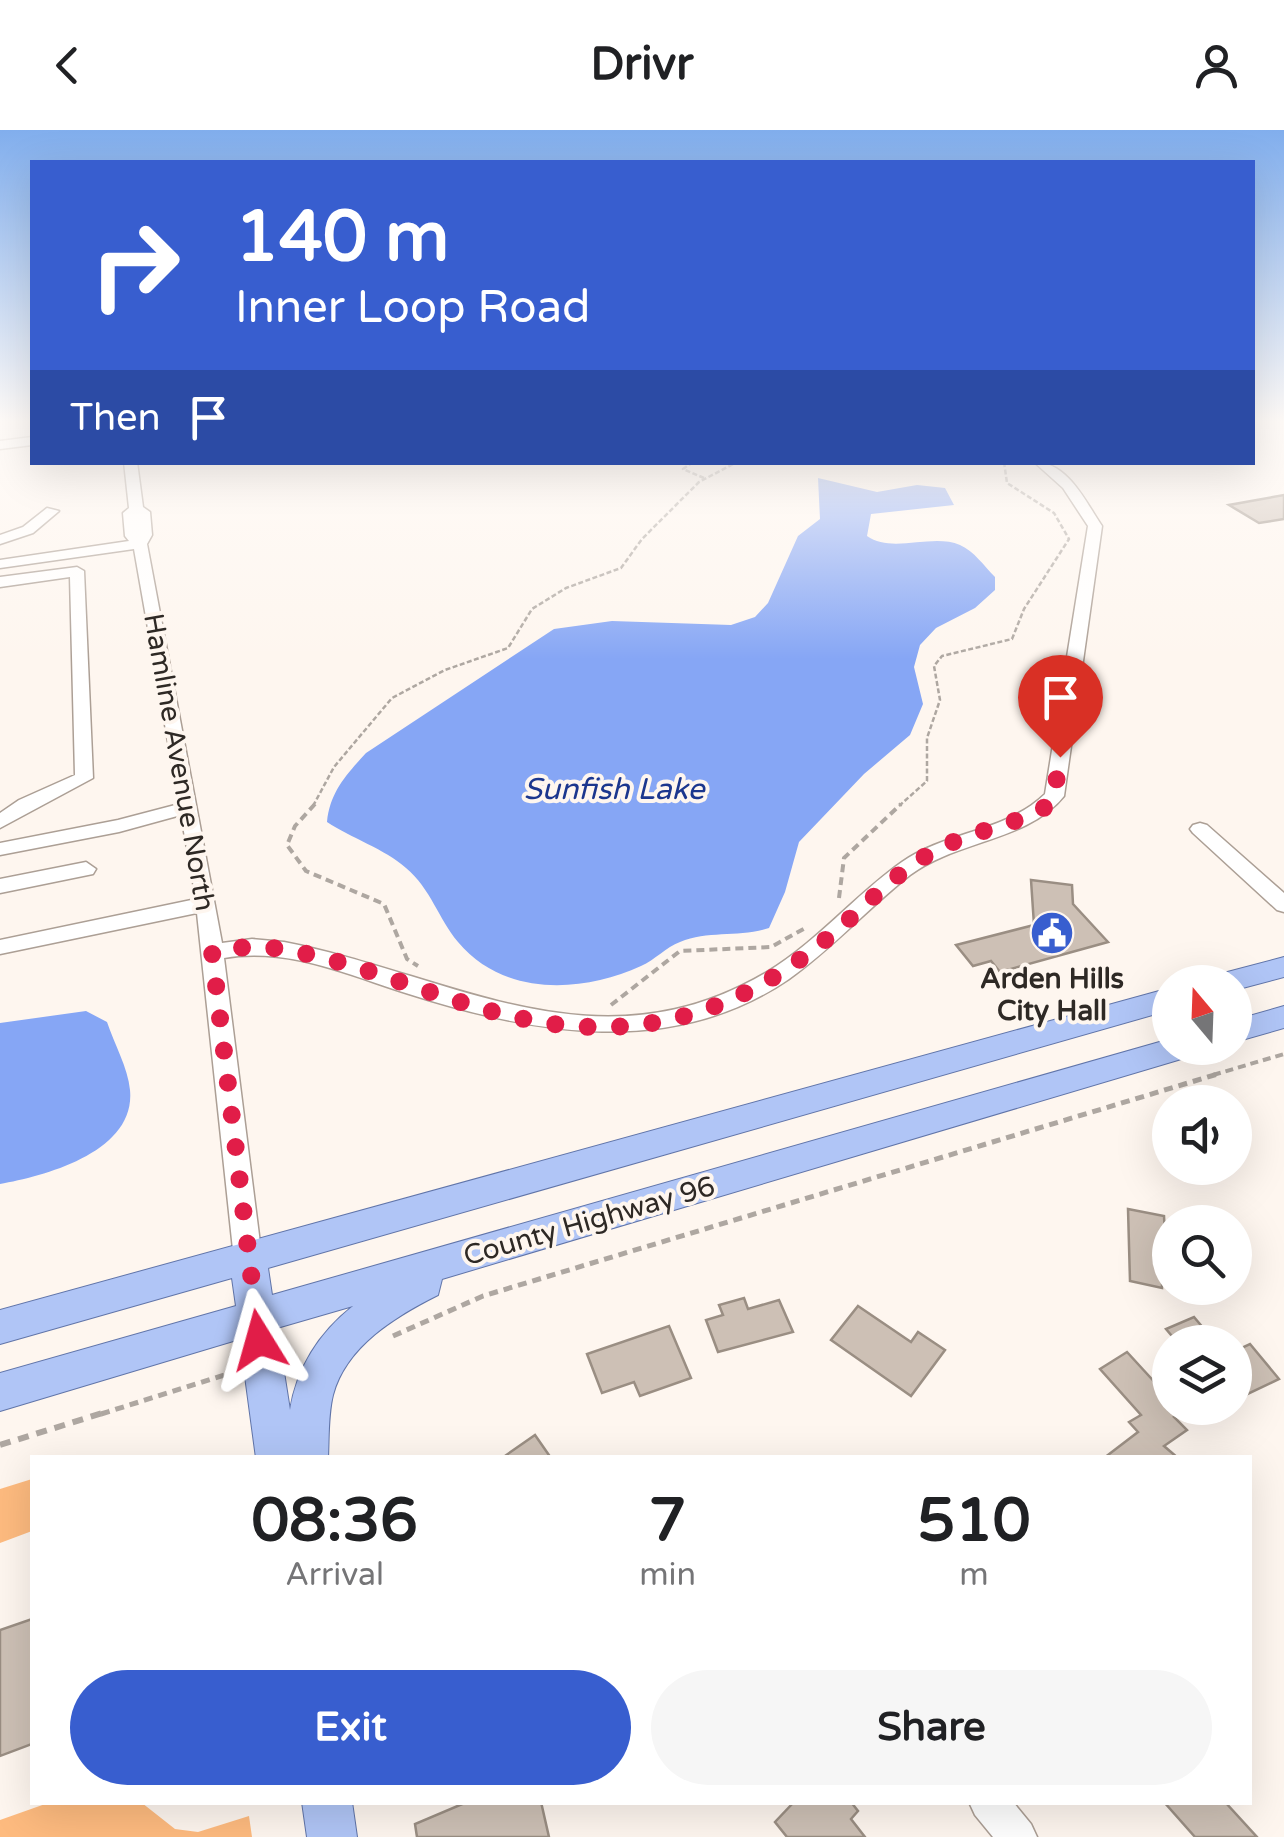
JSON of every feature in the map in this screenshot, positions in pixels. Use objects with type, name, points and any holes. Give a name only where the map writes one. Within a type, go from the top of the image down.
[{"type":"main road","points":[[1252,975],[1284,966]]},
{"type":"main road","name":"County Highway 96","points":[[0,1328],[1152,1004]]},
{"type":"main road","points":[[1252,1026],[1284,1016]]},
{"type":"main road","name":"County Highway 96","points":[[0,1392],[1152,1056]]},
{"type":"main road","points":[[308,1455],[312,1398],[330,1353],[399,1295],[526,1239]]},
{"type":"main road","name":"Hamline Avenue North","points":[[248,1259],[276,1455]]},
{"type":"main road","points":[[327,1805],[332,1837]]},
{"type":"street","name":"Hamline Avenue North","points":[[135,500],[136,509],[143,512],[145,535],[140,544],[206,904],[248,1259]]},
{"type":"street","points":[[212,952],[261,946],[316,956],[490,1012],[596,1028],[655,1025],[721,1006],[775,978],[824,941],[892,879],[932,852],[1021,820],[1042,810],[1054,796],[1095,526],[1078,500]]},
{"type":"street","points":[[0,540],[28,530],[52,511]]},
{"type":"street","points":[[0,564],[140,544]]},
{"type":"street","points":[[0,582],[77,571],[84,778],[26,804],[0,822]]},
{"type":"street","points":[[0,849],[119,826],[189,807]]},
{"type":"street","points":[[1200,829],[1284,906]]},
{"type":"street","points":[[0,886],[86,869]]},
{"type":"street","points":[[0,947],[206,904]]},
{"type":"street","points":[[991,1805],[1018,1837]]},
{"type":"path","points":[[421,968],[406,960],[384,904],[306,871],[287,845],[295,826],[319,799],[334,767],[392,698],[445,670],[508,648],[532,608],[550,596],[621,568],[642,539],[682,500]]},
{"type":"path","points":[[838,903],[836,872],[848,849],[885,822],[910,791],[927,781],[927,738],[940,700],[934,666],[942,656],[1012,638],[1024,609],[1069,539],[1069,532],[1049,510],[1033,500]]},
{"type":"path","points":[[609,1006],[680,951],[692,947],[756,950],[776,946],[806,927]]},
{"type":"path","points":[[388,1339],[500,1291],[1284,1054]]},
{"type":"path","points":[[0,1445],[263,1363]]},
{"type":"shaded area","points":[[30,1480],[30,1532],[0,1543],[0,1489]]},
{"type":"shaded area","points":[[42,1805],[145,1805],[175,1829],[198,1832],[249,1816],[252,1837],[0,1837],[0,1820]]},
{"type":"water","name":"Sunfish Lake","points":[[819,500],[951,500],[954,505],[871,514],[867,536],[888,543],[937,541],[960,545],[995,577],[995,590],[975,608],[936,628],[920,645],[914,667],[923,704],[910,735],[864,774],[799,842],[785,892],[769,928],[691,938],[641,966],[594,981],[545,985],[521,981],[477,960],[458,942],[422,885],[406,868],[327,822],[335,793],[366,753],[554,629],[612,621],[731,625],[755,617],[768,603],[798,536],[820,519]]},
{"type":"water","points":[[86,1011],[107,1022],[129,1082],[128,1112],[119,1130],[84,1157],[40,1175],[0,1184],[0,1023]]},
{"type":"building","points":[[1284,500],[1284,519],[1259,523],[1229,505]]},
{"type":"building","name":"Arden Hills City Hall","points":[[1031,880],[1072,885],[1073,904],[1108,942],[1000,972],[991,961],[973,966],[956,945],[1034,925]]},
{"type":"building","points":[[1128,1209],[1152,1214],[1152,1286],[1130,1281]]},
{"type":"building","points":[[744,1298],[748,1309],[779,1300],[793,1332],[718,1352],[706,1320],[723,1315],[719,1305]]},
{"type":"building","points":[[858,1306],[911,1342],[918,1332],[945,1350],[911,1396],[831,1340]]},
{"type":"building","points":[[1194,1317],[1201,1325],[1175,1325]]},
{"type":"building","points":[[669,1326],[691,1378],[640,1396],[634,1382],[602,1393],[587,1354]]},
{"type":"building","points":[[1252,1346],[1279,1379],[1252,1392]]},
{"type":"building","points":[[1127,1352],[1152,1379],[1152,1425],[1182,1425],[1187,1430],[1164,1446],[1174,1455],[1108,1455],[1138,1432],[1129,1422],[1141,1415],[1100,1369]]},
{"type":"building","points":[[535,1435],[549,1455],[506,1455]]},
{"type":"building","points":[[30,1620],[30,1745],[0,1756],[0,1630]]},
{"type":"building","points":[[460,1805],[542,1805],[549,1837],[417,1837],[415,1824]]},
{"type":"building","points":[[791,1805],[853,1805],[858,1811],[851,1819],[865,1837],[787,1837],[775,1822]]},
{"type":"building","points":[[1167,1805],[1228,1805],[1257,1837],[1195,1837]]},
{"type":"place","name":"Arden Hills City Hall","points":[[1052,933]]},
{"type":"route","points":[[259,1340],[212,952],[261,946],[316,956],[490,1012],[541,1022],[596,1028],[655,1025],[721,1006],[775,978],[824,941],[892,879],[932,852],[1042,810],[1054,796],[1060,757]]}]
